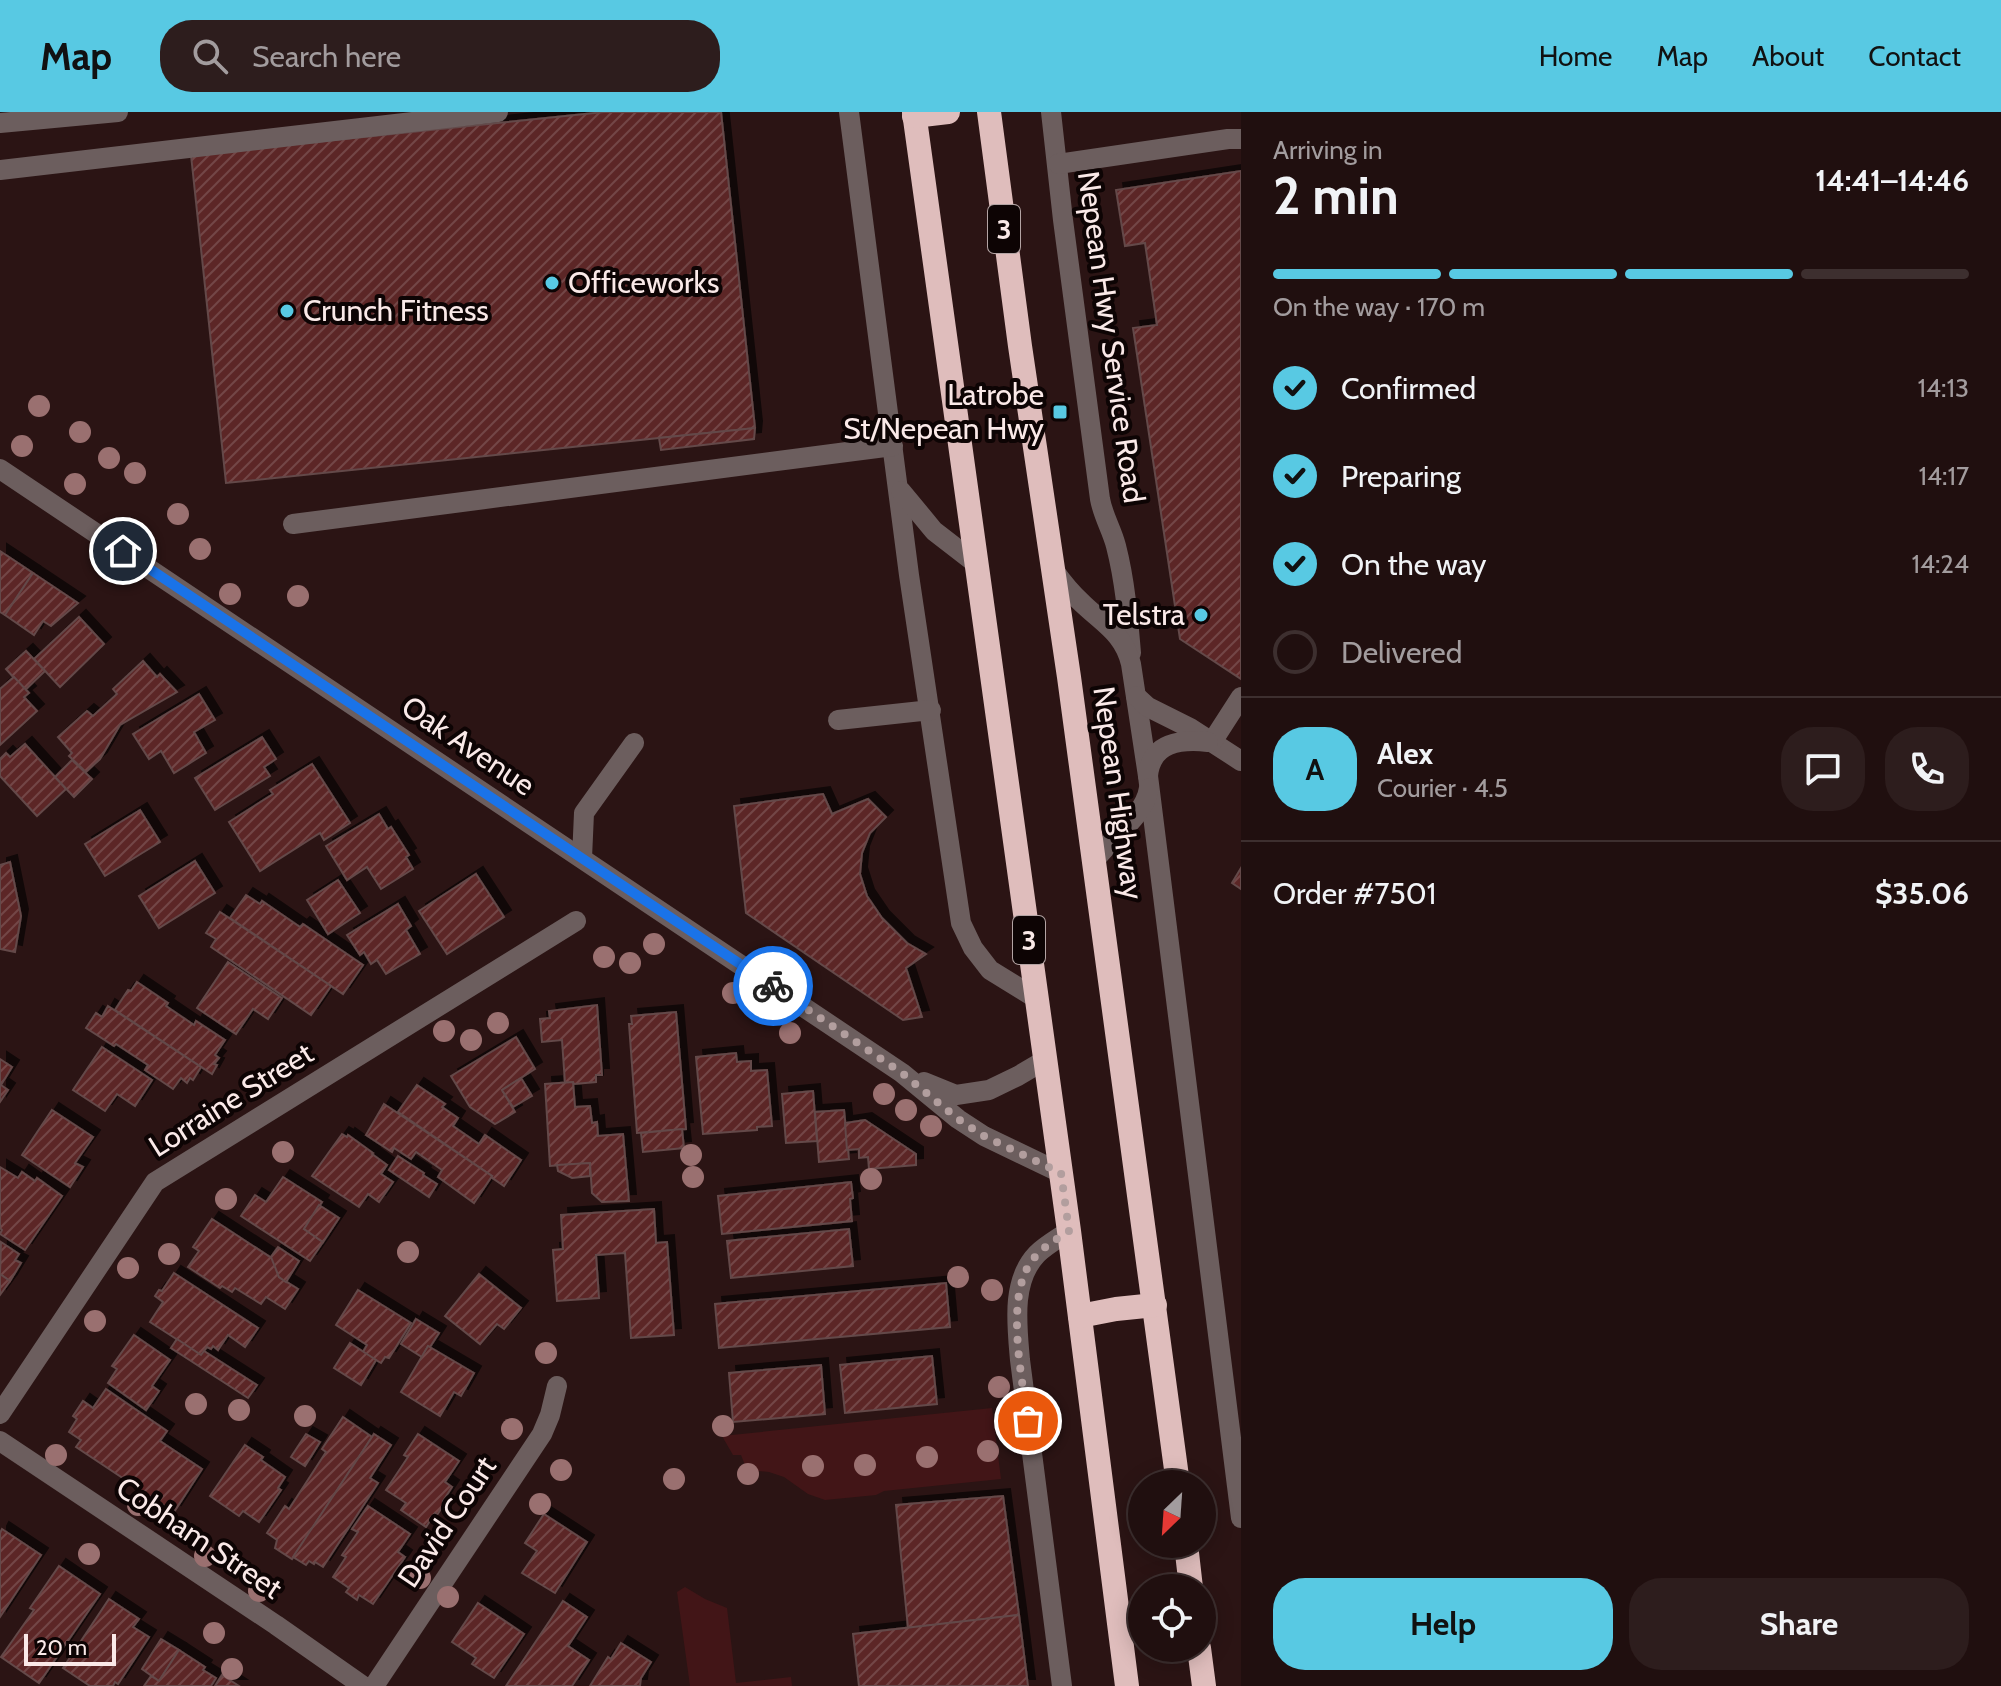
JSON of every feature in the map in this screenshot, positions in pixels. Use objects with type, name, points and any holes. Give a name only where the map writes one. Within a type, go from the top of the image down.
[{"type":"highway","points":[[914,114],[948,112]]},
{"type":"highway","name":"Nepean Highway","points":[[989,112],[1176,1470]]},
{"type":"highway","name":"3","points":[[914,114],[1069,1231],[1127,1686]]},
{"type":"highway","points":[[1080,1316],[1155,1305]]},
{"type":"highway","points":[[1201,1662],[1204,1686]]},
{"type":"street","points":[[0,123],[118,112]]},
{"type":"street","points":[[0,170],[498,112]]},
{"type":"street","points":[[849,112],[909,575],[961,923],[973,948],[990,970],[1037,999]]},
{"type":"street","name":"Nepean Hwy Service Road","points":[[1051,112],[1100,499],[1120,564],[1131,664]]},
{"type":"street","points":[[1058,164],[1241,139]]},
{"type":"street","points":[[293,524],[893,446]]},
{"type":"street","name":"Oak Avenue","points":[[0,469],[902,1073],[958,1119],[984,1136],[1061,1173]]},
{"type":"street","points":[[899,489],[934,531],[978,565]]},
{"type":"street","points":[[1053,569],[1081,602],[1120,638],[1127,647],[1131,664],[1234,1411],[1241,1518]]},
{"type":"street","points":[[1136,696],[1148,707],[1179,722],[1241,761]]},
{"type":"street","points":[[1212,742],[1241,697]]},
{"type":"street","points":[[838,720],[931,710]]},
{"type":"street","points":[[1094,861],[1137,813],[1148,795],[1149,768],[1154,757],[1170,744],[1190,740],[1212,742]]},
{"type":"street","points":[[582,858],[584,813],[634,743]]},
{"type":"street","name":"Lorraine Street","points":[[0,1414],[155,1182],[576,921]]},
{"type":"street","name":"Oak Avenue","points":[[902,1073],[956,1095],[989,1090],[1045,1060]]},
{"type":"street","points":[[1062,1686],[1017,1326],[1018,1296],[1028,1265],[1039,1252],[1069,1231]]},
{"type":"street","name":"David Court","points":[[374,1686],[542,1434],[557,1386]]},
{"type":"street","name":"Cobham Street","points":[[0,1441],[363,1686]]},
{"type":"shaded area","points":[[992,1408],[1001,1479],[884,1491],[876,1495],[825,1500],[808,1494],[784,1477],[747,1470],[741,1455],[733,1455],[722,1436]]},
{"type":"shaded area","points":[[685,1587],[727,1608],[736,1683],[791,1677],[792,1686],[690,1686],[677,1592]]},
{"type":"building","points":[[604,112],[721,112],[755,428],[226,483],[191,155]]},
{"type":"building","points":[[1241,171],[1241,679],[1180,639],[1133,328],[1157,325],[1145,243],[1125,246],[1116,190]]},
{"type":"building","points":[[755,428],[754,439],[661,450],[659,438]]},
{"type":"building","points":[[0,551],[33,573],[5,615],[0,612]]},
{"type":"building","points":[[33,573],[78,603],[51,626],[43,621],[34,635],[5,615]]},
{"type":"building","points":[[79,617],[104,644],[60,687],[34,659]]},
{"type":"building","points":[[26,651],[45,671],[25,690],[6,669]]},
{"type":"building","points":[[143,661],[177,692],[120,725],[100,759],[86,772],[69,756],[72,753],[58,737],[87,711],[93,716],[117,694],[113,689]]},
{"type":"building","points":[[14,677],[29,693],[24,697],[37,711],[0,745],[0,689]]},
{"type":"building","points":[[199,694],[215,720],[194,732],[206,753],[174,773],[161,751],[149,759],[133,734]]},
{"type":"building","points":[[262,737],[276,759],[264,767],[270,776],[215,810],[195,778]]},
{"type":"building","points":[[25,744],[66,789],[37,816],[0,776],[0,759],[6,753],[10,757]]},
{"type":"building","points":[[72,760],[92,779],[74,797],[55,777]]},
{"type":"building","points":[[312,764],[350,823],[324,840],[320,833],[260,871],[229,822],[273,794],[270,790]]},
{"type":"building","points":[[823,794],[832,814],[868,799],[886,817],[870,833],[862,853],[860,874],[867,896],[882,918],[907,943],[926,954],[906,968],[922,1017],[903,1020],[746,913],[734,806]]},
{"type":"building","points":[[140,810],[160,842],[105,876],[85,844]]},
{"type":"building","points":[[379,814],[409,855],[406,857],[413,869],[381,889],[367,867],[347,880],[326,846]]},
{"type":"building","points":[[195,861],[215,893],[159,928],[139,896]]},
{"type":"building","points":[[10,862],[21,916],[15,952],[0,949],[0,865]]},
{"type":"building","points":[[1241,868],[1241,889],[1232,883]]},
{"type":"building","points":[[476,874],[504,917],[447,954],[419,911]]},
{"type":"building","points":[[338,880],[360,913],[328,934],[307,900]]},
{"type":"building","points":[[246,895],[260,904],[262,901],[300,927],[303,924],[363,965],[343,994],[230,918]]},
{"type":"building","points":[[398,904],[411,926],[406,930],[420,954],[386,974],[377,960],[371,964],[364,952],[360,955],[347,935]]},
{"type":"building","points":[[220,912],[331,986],[311,1015],[211,947],[216,939],[206,933]]},
{"type":"building","points":[[228,962],[282,998],[268,1019],[253,1009],[236,1034],[197,1008]]},
{"type":"building","points":[[137,982],[194,1025],[196,1021],[225,1040],[215,1055],[219,1058],[212,1074],[115,1010]]},
{"type":"building","points":[[597,1005],[602,1075],[596,1075],[596,1082],[565,1083],[562,1040],[542,1042],[540,1019],[550,1018],[549,1011]]},
{"type":"building","points":[[108,1006],[201,1067],[193,1080],[190,1078],[187,1083],[181,1078],[173,1089],[145,1070],[148,1065],[86,1028],[96,1013],[102,1017]]},
{"type":"building","points":[[676,1012],[686,1129],[637,1133],[629,1024],[632,1024],[631,1016]]},
{"type":"building","points":[[516,1037],[535,1069],[502,1090],[515,1112],[495,1124],[470,1107],[451,1076]]},
{"type":"building","points":[[102,1047],[152,1080],[135,1106],[117,1094],[105,1111],[73,1090]]},
{"type":"building","points":[[736,1053],[737,1062],[751,1061],[751,1071],[767,1070],[772,1126],[703,1134],[696,1057]]},
{"type":"building","points":[[0,1059],[12,1067],[1,1085],[8,1090],[0,1102]]},
{"type":"building","points":[[521,1078],[532,1096],[513,1107],[502,1090]]},
{"type":"building","points":[[573,1082],[575,1107],[590,1106],[592,1123],[597,1122],[598,1136],[623,1134],[629,1201],[602,1202],[592,1193],[590,1163],[550,1166],[545,1084]]},
{"type":"building","points":[[417,1085],[445,1104],[442,1107],[458,1118],[453,1126],[479,1144],[485,1135],[521,1160],[504,1186],[398,1112]]},
{"type":"building","points":[[813,1091],[817,1141],[786,1143],[782,1094]]},
{"type":"building","points":[[384,1104],[492,1176],[474,1203],[438,1177],[442,1170],[416,1152],[411,1159],[394,1148],[392,1152],[366,1135]]},
{"type":"building","points":[[52,1110],[93,1137],[75,1163],[83,1167],[70,1187],[22,1155]]},
{"type":"building","points":[[844,1110],[849,1159],[819,1162],[815,1112]]},
{"type":"building","points":[[865,1120],[916,1154],[916,1165],[869,1169],[868,1157],[859,1158],[859,1149],[847,1150],[845,1123]]},
{"type":"building","points":[[682,1129],[684,1148],[643,1152],[641,1133]]},
{"type":"building","points":[[342,1134],[348,1135],[387,1165],[381,1174],[393,1182],[379,1202],[368,1194],[359,1207],[312,1176]]},
{"type":"building","points":[[398,1156],[437,1184],[429,1197],[389,1170]]},
{"type":"building","points":[[590,1163],[590,1176],[572,1178],[558,1171],[557,1165]]},
{"type":"building","points":[[0,1167],[18,1178],[22,1172],[35,1181],[37,1178],[62,1196],[25,1250],[0,1234]]},
{"type":"building","points":[[283,1177],[322,1202],[304,1229],[323,1242],[310,1261],[241,1216],[255,1195],[266,1202]]},
{"type":"building","points":[[851,1182],[852,1221],[722,1234],[718,1196]]},
{"type":"building","points":[[319,1205],[339,1218],[323,1242],[304,1229]]},
{"type":"building","points":[[654,1209],[656,1243],[667,1242],[674,1335],[631,1338],[625,1253],[596,1255],[599,1298],[557,1301],[553,1250],[563,1249],[561,1215]]},
{"type":"building","points":[[212,1219],[273,1259],[279,1277],[298,1289],[285,1309],[266,1297],[261,1304],[235,1288],[232,1292],[222,1286],[220,1288],[188,1267],[199,1251],[193,1247]]},
{"type":"building","points":[[849,1229],[853,1266],[731,1278],[727,1241]]},
{"type":"building","points":[[1,1242],[19,1254],[15,1260],[21,1263],[10,1281],[0,1274]]},
{"type":"building","points":[[278,1247],[299,1261],[286,1282],[279,1277],[271,1257]]},
{"type":"building","points":[[174,1273],[258,1328],[245,1347],[228,1335],[218,1350],[213,1346],[211,1349],[207,1347],[201,1355],[150,1322],[163,1302],[155,1296]]},
{"type":"building","points":[[0,1274],[10,1281],[0,1295]]},
{"type":"building","points":[[479,1274],[521,1308],[504,1329],[497,1324],[480,1344],[445,1316]]},
{"type":"building","points":[[946,1283],[950,1327],[719,1348],[715,1304]]},
{"type":"building","points":[[358,1290],[411,1323],[389,1358],[385,1357],[381,1363],[363,1352],[367,1345],[336,1325]]},
{"type":"building","points":[[416,1319],[439,1333],[422,1357],[401,1344]]},
{"type":"building","points":[[134,1335],[170,1360],[152,1386],[159,1391],[146,1410],[108,1383],[117,1369],[112,1366]]},
{"type":"building","points":[[177,1339],[201,1355],[204,1351],[257,1385],[248,1398],[171,1348]]},
{"type":"building","points":[[350,1343],[376,1360],[361,1385],[334,1368]]},
{"type":"building","points":[[428,1346],[474,1373],[461,1396],[454,1392],[440,1416],[401,1392]]},
{"type":"building","points":[[932,1356],[937,1404],[845,1413],[840,1365]]},
{"type":"building","points":[[821,1365],[825,1414],[733,1422],[729,1373]]},
{"type":"building","points":[[106,1389],[167,1431],[160,1441],[202,1469],[174,1512],[76,1447],[81,1440],[69,1432],[77,1419],[73,1416],[83,1401],[93,1408]]},
{"type":"building","points":[[343,1417],[372,1437],[292,1559],[275,1548],[277,1540],[267,1533],[285,1506],[289,1509],[326,1452],[322,1449]]},
{"type":"building","points":[[306,1434],[320,1442],[305,1466],[291,1457]]},
{"type":"building","points":[[374,1434],[391,1445],[370,1478],[378,1483],[323,1567],[309,1561],[306,1565],[293,1557]]},
{"type":"building","points":[[418,1434],[459,1461],[445,1482],[452,1487],[443,1501],[445,1503],[426,1527],[401,1510],[406,1503],[386,1490],[408,1457],[404,1455]]},
{"type":"building","points":[[245,1445],[285,1477],[278,1488],[281,1490],[259,1522],[243,1511],[239,1516],[210,1496]]},
{"type":"building","points":[[1003,1496],[1019,1615],[908,1628],[896,1505]]},
{"type":"building","points":[[368,1506],[410,1534],[398,1552],[405,1557],[373,1604],[359,1595],[357,1600],[346,1592],[349,1588],[333,1577],[346,1557],[342,1555],[358,1532],[352,1529]]},
{"type":"building","points":[[544,1514],[587,1542],[555,1593],[522,1573],[537,1551],[525,1543]]},
{"type":"building","points":[[2,1529],[41,1555],[0,1617],[0,1533]]},
{"type":"building","points":[[59,1566],[100,1594],[39,1683],[1,1657],[34,1610],[30,1608]]},
{"type":"building","points":[[109,1599],[139,1619],[133,1627],[149,1637],[118,1684],[90,1686],[63,1668]]},
{"type":"building","points":[[563,1601],[587,1617],[568,1646],[589,1660],[572,1686],[506,1686]]},
{"type":"building","points":[[478,1603],[524,1634],[494,1678],[472,1664],[476,1658],[452,1642]]},
{"type":"building","points":[[1019,1615],[1028,1686],[859,1686],[853,1634]]},
{"type":"building","points":[[161,1639],[179,1650],[159,1681],[142,1669]]},
{"type":"building","points":[[621,1643],[651,1662],[641,1678],[640,1686],[590,1686],[608,1657],[611,1659]]},
{"type":"building","points":[[179,1650],[216,1678],[211,1686],[144,1686],[151,1676],[159,1681]]},
{"type":"building","points":[[222,1675],[239,1686],[215,1686]]},
{"type":"way so far","points":[[773,986],[902,1073],[984,1136],[1061,1173],[1069,1231],[1039,1252],[1028,1265],[1018,1296],[1017,1326],[1028,1421]]},
{"type":"place","name":"Officeworks","points":[[552,283]]},
{"type":"place","name":"Crunch Fitness","points":[[287,311]]},
{"type":"place","name":"Latrobe St/Nepean Hwy","points":[[1060,412]]},
{"type":"place","name":"Telstra","points":[[1201,615]]},
{"type":"route","points":[[123,551],[773,986]]}]
